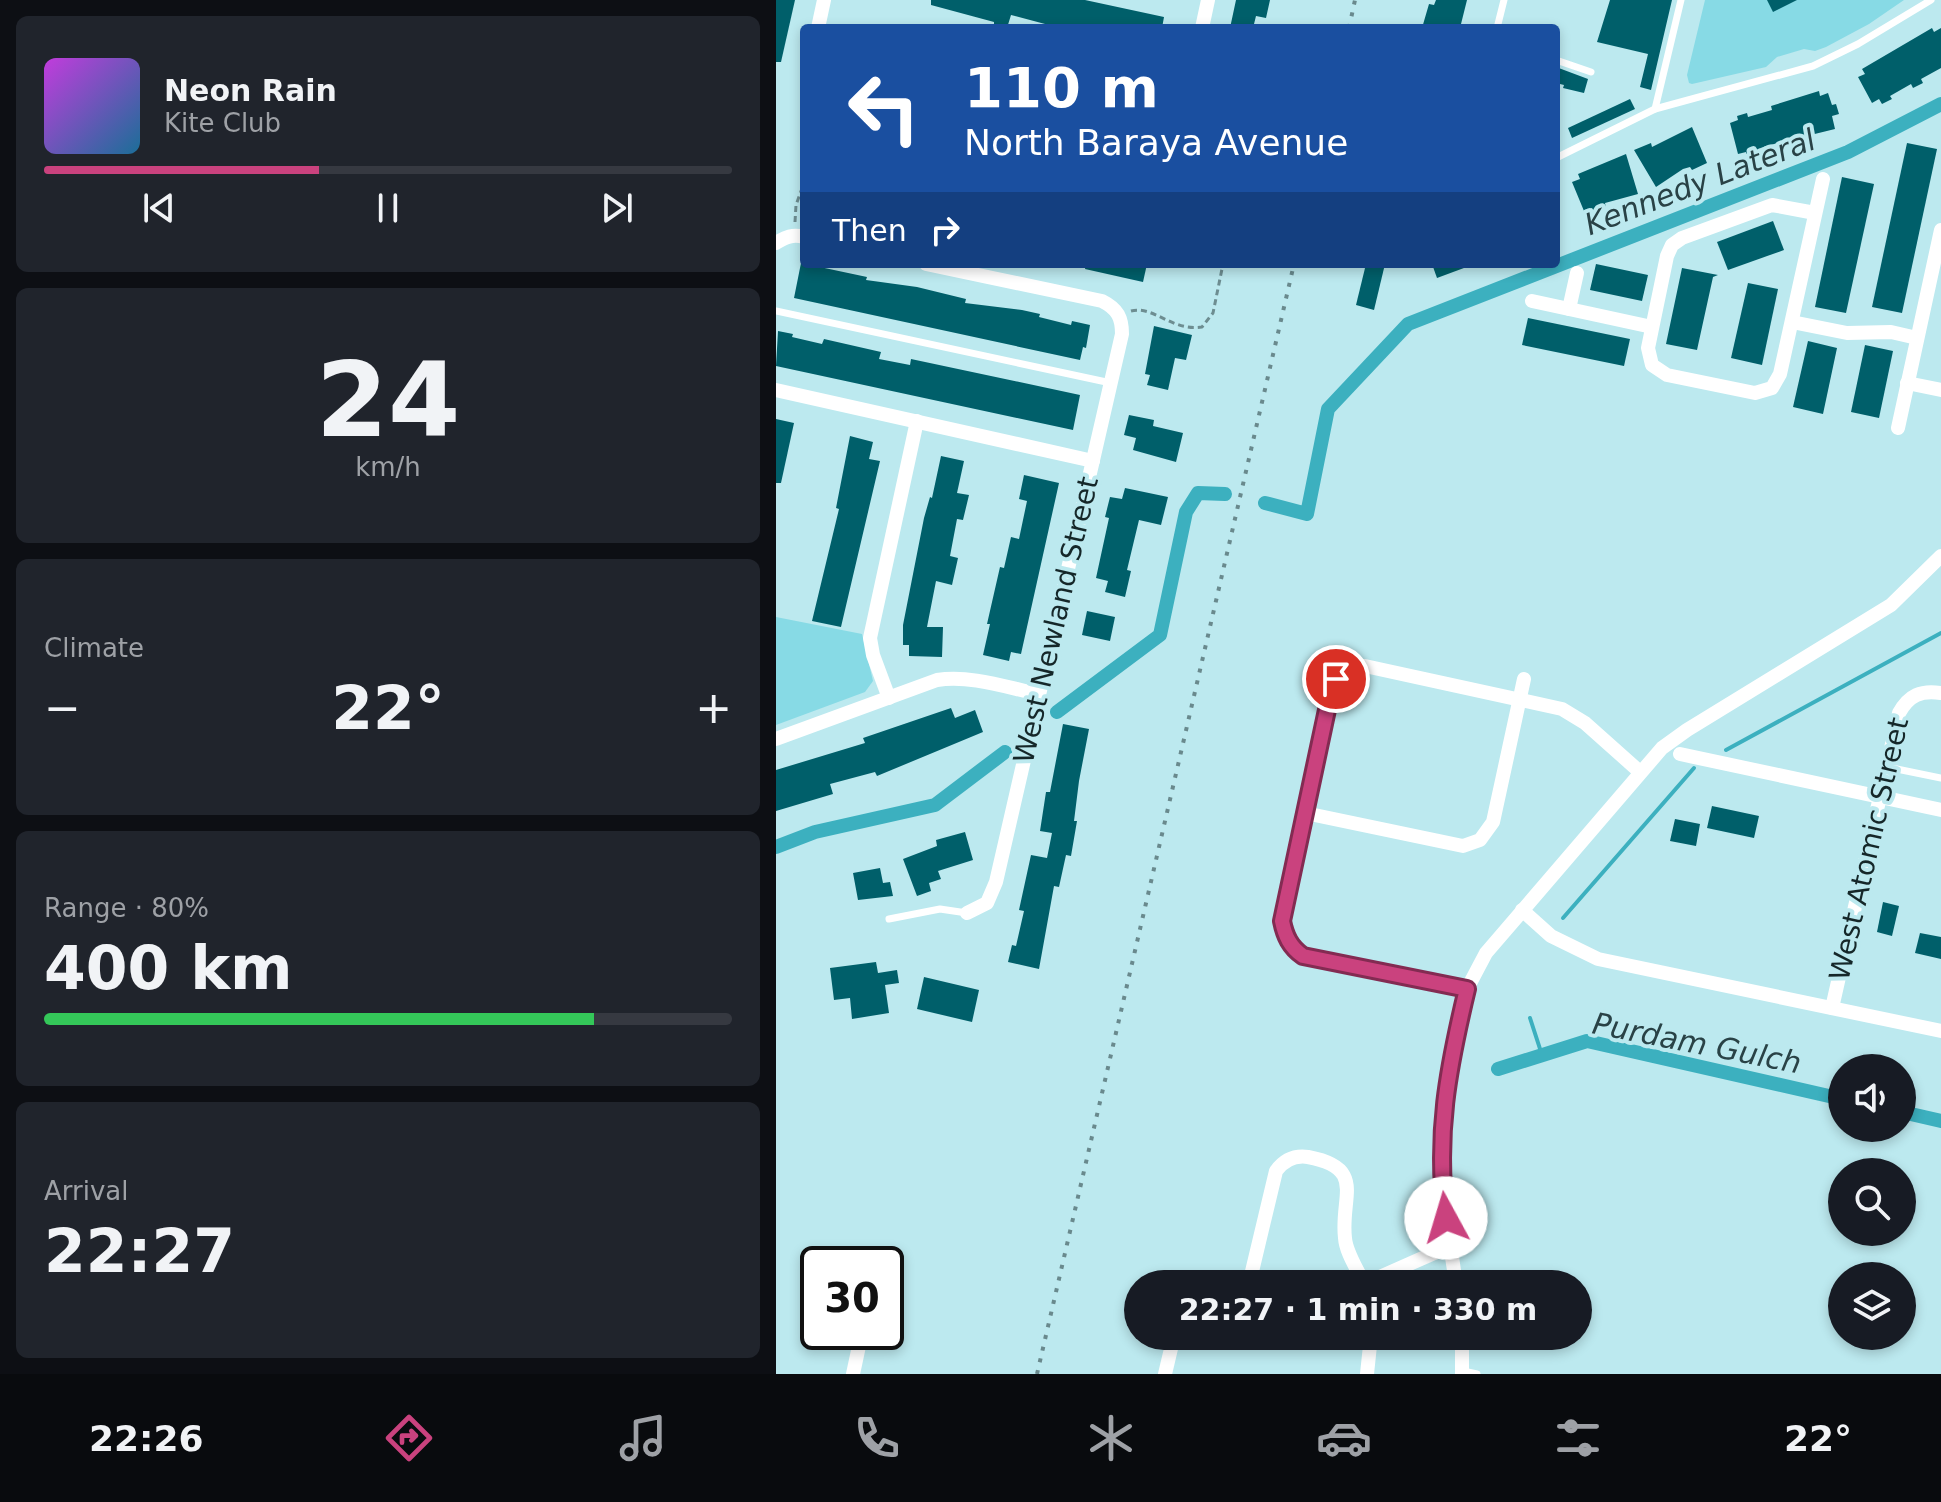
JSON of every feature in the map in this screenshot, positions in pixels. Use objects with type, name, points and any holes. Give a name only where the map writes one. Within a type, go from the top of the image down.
[{"type":"street","points":[[819,24],[824,0]]},
{"type":"street","points":[[1203,24],[1208,0]]},
{"type":"street","points":[[1815,213],[1780,206],[1763,207],[1682,238],[1672,245],[1648,348],[1652,365],[1667,375],[1755,393],[1772,388],[1780,374],[1823,179]]},
{"type":"street","points":[[1898,428],[1941,230]]},
{"type":"street","points":[[776,243],[784,238],[800,236]]},
{"type":"street","points":[[945,268],[1102,301],[1125,312]]},
{"type":"street","points":[[1569,309],[1577,273]]},
{"type":"street","points":[[1532,301],[1652,327]]},
{"type":"street","name":"West Newland Street","points":[[967,913],[987,903],[996,882],[1125,312]]},
{"type":"street","points":[[1792,322],[1847,333],[1891,332],[1917,338]]},
{"type":"street","points":[[1907,383],[1941,390]]},
{"type":"street","points":[[776,390],[1093,461]]},
{"type":"street","points":[[889,698],[870,638],[917,421]]},
{"type":"street","points":[[1454,1270],[1442,1189],[1440,1142],[1444,1101],[1467,989],[1486,953],[1662,748],[1891,605],[1941,556]]},
{"type":"street","points":[[1467,989],[1303,956],[1288,941],[1282,921],[1336,679],[1354,667],[1365,666],[1562,709],[1577,718],[1640,772]]},
{"type":"street","points":[[776,739],[937,680],[966,678],[1038,694]]},
{"type":"street","points":[[1305,813],[1463,846],[1480,840],[1493,822],[1524,679]]},
{"type":"street","name":"West Atomic Street","points":[[1832,1008],[1899,713],[1914,694],[1924,691],[1941,693]]},
{"type":"street","points":[[1680,754],[1941,810]]},
{"type":"street","points":[[1522,910],[1551,936],[1598,959],[1941,1031]]},
{"type":"street","points":[[1252,1270],[1274,1177],[1287,1160],[1306,1157],[1332,1163],[1340,1169],[1348,1184],[1345,1239],[1358,1270]]},
{"type":"street","points":[[1396,1270],[1450,1246]]},
{"type":"street","points":[[853,1374],[858,1350]]},
{"type":"street","points":[[1165,1374],[1171,1350]]},
{"type":"street","points":[[1367,1374],[1370,1350]]},
{"type":"street","points":[[1464,1350],[1467,1373]]},
{"type":"lane","points":[[1498,24],[1504,0]]},
{"type":"lane","points":[[1655,109],[1681,0]]},
{"type":"lane","points":[[1560,156],[1655,109],[1813,66],[1858,44],[1931,0]]},
{"type":"lane","points":[[1560,61],[1591,72]]},
{"type":"lane","points":[[776,311],[1111,383]]},
{"type":"lane","points":[[1887,767],[1941,778]]},
{"type":"lane","points":[[889,919],[940,909],[967,913]]},
{"type":"path","points":[[795,222],[800,194]]},
{"type":"path","points":[[1125,312],[1143,309],[1184,327],[1202,327],[1213,313],[1222,268]]},
{"type":"shaded area","points":[[1705,0],[1904,0],[1869,24],[1826,47],[1815,51],[1804,49],[1777,57],[1766,67],[1692,84],[1687,75]]},
{"type":"shaded area","points":[[776,617],[862,634],[873,681],[865,692],[776,725]]},
{"type":"building","points":[[776,0],[795,0],[781,62],[776,62]]},
{"type":"building","points":[[931,0],[1085,0],[1164,17],[1163,24],[1045,24],[1011,15],[1008,24],[994,24],[931,5]]},
{"type":"building","points":[[1236,0],[1270,0],[1266,18],[1256,16],[1254,24],[1231,24]]},
{"type":"building","points":[[1436,0],[1467,0],[1461,24],[1423,24],[1429,4],[1434,5]]},
{"type":"building","points":[[1610,0],[1672,0],[1651,90],[1640,87],[1648,54],[1597,42]]},
{"type":"building","points":[[1767,0],[1797,0],[1773,12]]},
{"type":"building","points":[[1932,28],[1934,32],[1941,28],[1941,68],[1921,79],[1923,83],[1913,88],[1911,84],[1890,96],[1892,99],[1882,104],[1879,99],[1872,103],[1858,77],[1865,74],[1862,69]]},
{"type":"building","points":[[1560,68],[1588,79],[1584,93],[1563,88],[1564,85],[1560,84]]},
{"type":"building","points":[[1819,91],[1820,96],[1828,93],[1832,105],[1836,104],[1839,114],[1832,116],[1835,129],[1766,146],[1758,149],[1759,153],[1747,157],[1746,152],[1738,154],[1730,123],[1738,120],[1737,116],[1747,113],[1748,117],[1772,110],[1771,106]]},
{"type":"building","points":[[1630,99],[1635,109],[1572,138],[1568,128]]},
{"type":"building","points":[[1692,127],[1707,163],[1692,170],[1690,167],[1683,169],[1656,187],[1634,150],[1651,143],[1652,147]]},
{"type":"building","points":[[1907,143],[1937,149],[1902,313],[1872,307]]},
{"type":"building","points":[[1626,154],[1638,194],[1605,203],[1606,208],[1595,213],[1592,208],[1584,211],[1572,182],[1580,179],[1578,174]]},
{"type":"building","points":[[1842,177],[1874,184],[1846,313],[1815,307]]},
{"type":"building","points":[[1773,221],[1784,250],[1728,270],[1717,242]]},
{"type":"building","points":[[1596,264],[1648,275],[1642,301],[1590,290]]},
{"type":"building","points":[[800,268],[825,268],[867,277],[866,280],[917,287],[966,299],[965,303],[1022,310],[1071,325],[1072,321],[1090,325],[1086,348],[1083,347],[1080,360],[794,298]]},
{"type":"building","points":[[1085,268],[1146,268],[1143,282]]},
{"type":"building","points":[[1365,268],[1384,268],[1374,310],[1356,305]]},
{"type":"building","points":[[1433,268],[1464,268],[1437,278]]},
{"type":"building","points":[[1682,268],[1718,275],[1713,277],[1697,350],[1666,344]]},
{"type":"building","points":[[1748,283],[1778,289],[1762,365],[1731,358]]},
{"type":"building","points":[[1528,318],[1630,339],[1624,366],[1522,345]]},
{"type":"building","points":[[1154,326],[1192,335],[1186,360],[1175,358],[1168,390],[1147,385],[1150,375],[1145,374]]},
{"type":"building","points":[[778,331],[822,344],[824,339],[881,352],[879,359],[910,365],[911,359],[1080,395],[1073,430],[776,366]]},
{"type":"building","points":[[1808,341],[1837,348],[1823,414],[1793,407]]},
{"type":"building","points":[[1865,345],[1893,351],[1879,418],[1851,412]]},
{"type":"building","points":[[1129,415],[1154,420],[1153,426],[1183,433],[1176,462],[1133,450],[1136,438],[1124,435]]},
{"type":"building","points":[[776,419],[794,423],[781,483],[776,483]]},
{"type":"building","points":[[850,436],[873,442],[869,459],[880,461],[841,627],[812,621],[839,509],[836,508]]},
{"type":"building","points":[[941,456],[964,461],[957,493],[969,495],[963,520],[957,519],[950,556],[958,558],[952,585],[936,581],[927,627],[943,627],[942,657],[909,656],[909,645],[903,645],[903,625],[924,518],[932,498]]},
{"type":"building","points":[[1024,475],[1059,483],[1021,654],[1011,652],[1009,661],[983,655],[1000,567],[1004,568],[1011,537],[1019,539],[1027,501],[1019,499]]},
{"type":"building","points":[[1125,488],[1168,497],[1161,525],[1139,520],[1127,570],[1131,571],[1125,597],[1105,592],[1108,581],[1096,578],[1109,518],[1105,517],[1110,497],[1122,499]]},
{"type":"building","points":[[1087,611],[1115,617],[1110,641],[1082,635]]},
{"type":"building","points":[[951,708],[955,718],[975,710],[983,732],[877,776],[875,772],[830,784],[833,794],[776,811],[776,770],[865,743],[863,738]]},
{"type":"building","points":[[1063,724],[1089,729],[1079,781],[1071,856],[1066,855],[1059,887],[1054,886],[1039,969],[1008,962],[1012,945],[1016,946],[1024,911],[1019,910],[1031,855],[1047,858],[1052,833],[1040,831]]},
{"type":"building","points":[[1712,806],[1759,816],[1754,838],[1707,828]]},
{"type":"building","points":[[1675,819],[1700,824],[1696,846],[1670,841]]},
{"type":"building","points":[[965,832],[973,860],[938,871],[941,879],[929,883],[931,891],[917,896],[903,859],[937,846],[936,840]]},
{"type":"building","points":[[880,868],[883,883],[890,882],[893,896],[858,900],[853,873]]},
{"type":"building","points":[[1883,902],[1899,906],[1892,936],[1877,932]]},
{"type":"building","points":[[1920,933],[1941,937],[1941,959],[1915,953]]},
{"type":"building","points":[[876,962],[878,973],[897,970],[899,983],[885,985],[889,1013],[852,1019],[850,998],[834,1000],[830,968]]},
{"type":"building","points":[[924,977],[979,990],[972,1022],[917,1009]]},
{"type":"waterway","name":"Kennedy Lateral","points":[[1560,265],[1848,152],[1941,104]]},
{"type":"waterway","name":"Kennedy Lateral","points":[[1265,503],[1307,514],[1328,409],[1408,324],[1551,268]]},
{"type":"waterway","name":"Kennedy Lateral","points":[[1057,712],[1160,635],[1186,512],[1198,493],[1225,494]]},
{"type":"waterway","points":[[1726,750],[1941,633]]},
{"type":"waterway","name":"Kennedy Lateral","points":[[776,847],[815,832],[935,805],[1005,752]]},
{"type":"waterway","points":[[1563,918],[1694,768]]},
{"type":"waterway","points":[[1530,1018],[1542,1055]]},
{"type":"waterway","name":"Purdam Gulch","points":[[1498,1069],[1587,1041],[1828,1096]]},
{"type":"waterway","name":"Purdam Gulch","points":[[1916,1115],[1941,1121]]},
{"type":"railway","points":[[1350,24],[1355,0]]},
{"type":"railway","points":[[1037,1374],[1293,268]]},
{"type":"route","points":[[1336,679],[1282,921],[1284,931],[1295,951],[1303,956],[1467,989],[1444,1101],[1440,1142],[1446,1218]]}]
